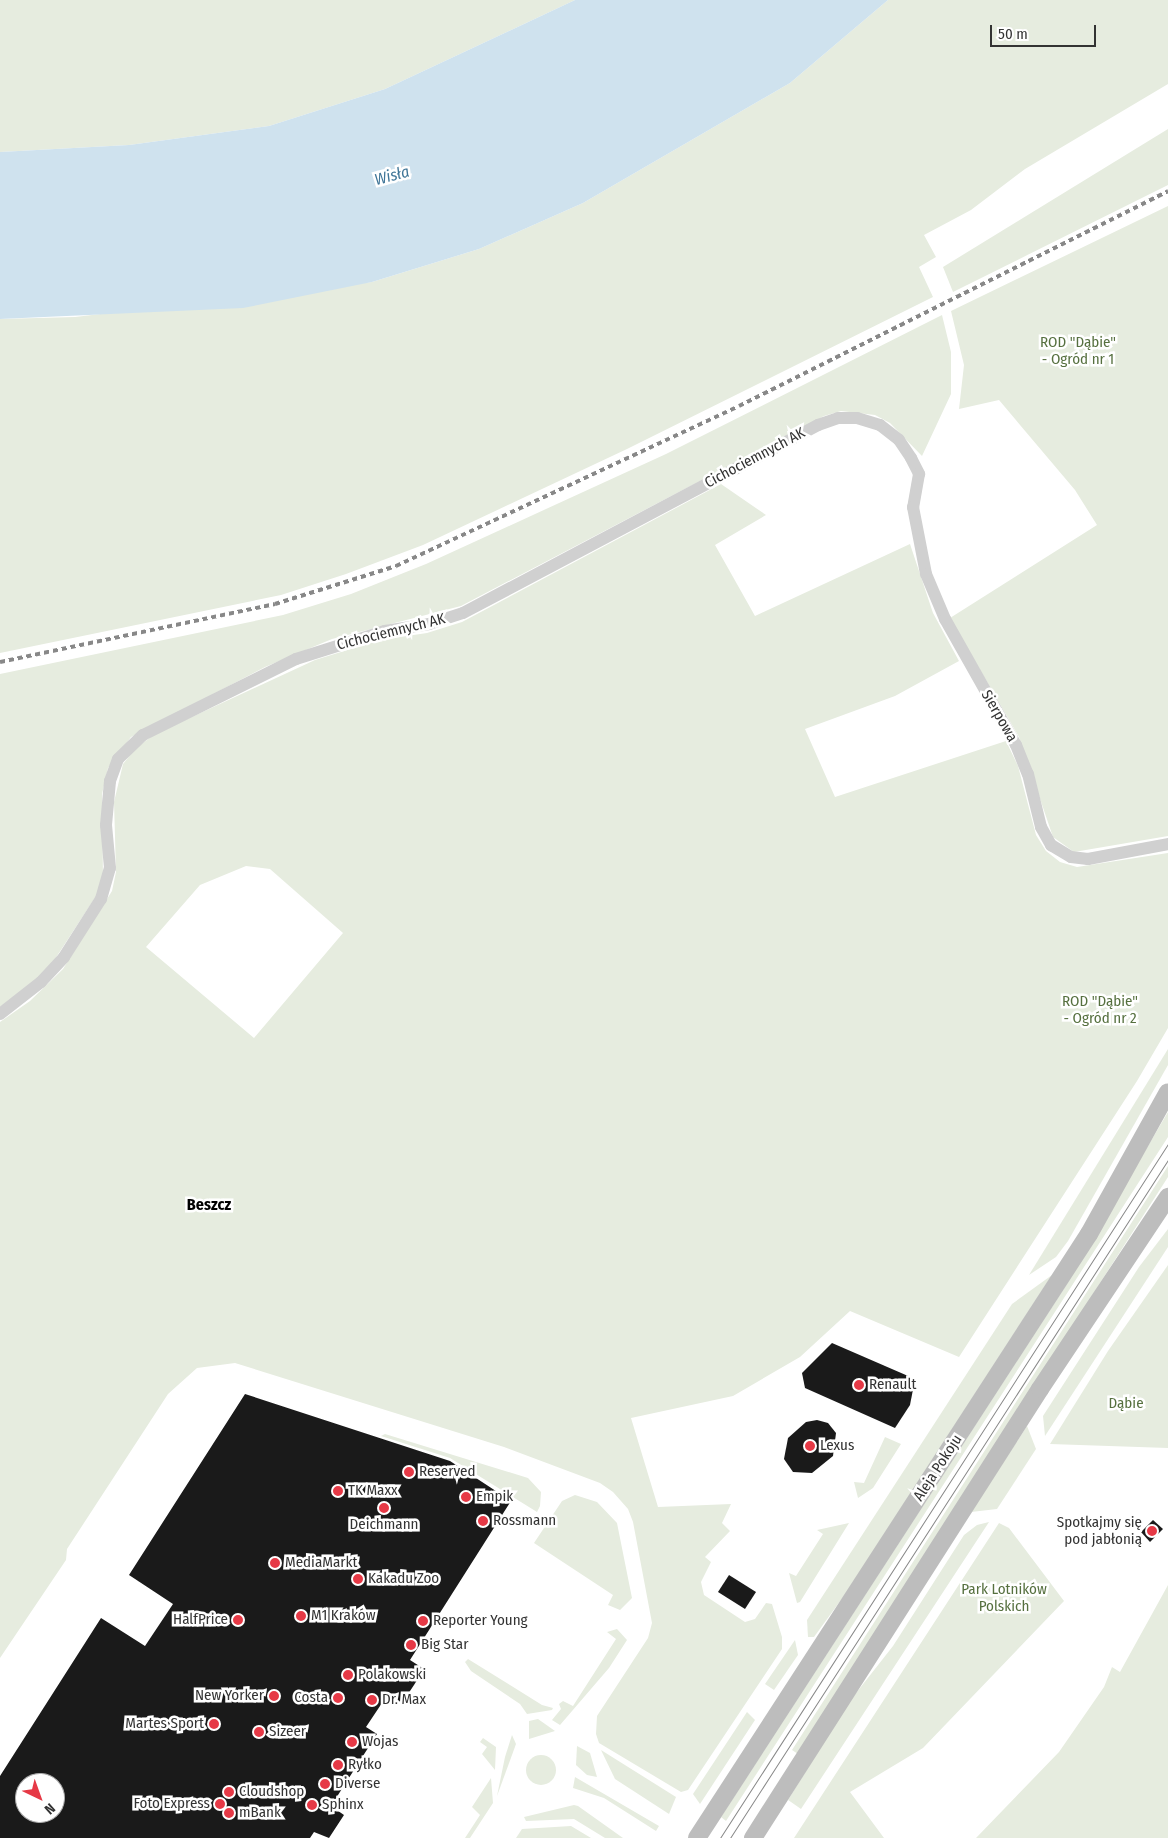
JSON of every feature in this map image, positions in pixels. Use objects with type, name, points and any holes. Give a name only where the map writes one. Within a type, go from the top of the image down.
[{"type":"main road","name":"Aleja Pokoju","points":[[697,1838],[1089,1234],[1168,1092]]},
{"type":"main road","points":[[753,1838],[1040,1389],[1168,1197]]},
{"type":"street","name":"Cichociemnych AK","points":[[0,1014],[41,982],[64,956],[101,898],[110,868],[106,825],[110,781],[118,759],[143,735],[296,659],[385,631],[429,624],[463,613],[827,421],[857,418],[880,425],[899,440],[919,474]]},
{"type":"street","name":"Sierpowa","points":[[919,474],[913,507],[926,574],[945,619],[1016,745],[1048,841],[1061,853],[1080,859],[1168,844]]},
{"type":"green space","points":[[0,0],[575,0],[385,89],[269,126],[129,145],[0,152]]},
{"type":"green space","points":[[888,0],[1168,0],[1168,84],[1025,169],[971,210],[924,235],[936,257],[919,267],[933,297],[627,449],[423,545],[346,574],[281,595],[0,653],[0,319],[75,317],[372,282],[479,249],[583,203],[790,83]]},
{"type":"green space","points":[[1168,129],[1168,185],[953,292],[943,267]]},
{"type":"green space","name":"ROD \"Dąbie\" - Ogród nr 1","points":[[1168,206],[1168,836],[1074,852],[1053,837],[1019,737],[950,618],[1097,525],[1075,490],[999,400],[959,409],[964,365],[951,311]]},
{"type":"green space","points":[[942,315],[951,352],[951,394],[922,456],[890,423],[875,415],[841,411],[824,416],[461,606],[332,639],[265,667],[131,737],[108,768],[102,794],[103,878],[98,893],[55,959],[40,978],[0,1007],[0,674],[283,615],[351,594],[426,564],[666,454]]},
{"type":"green space","name":"ROD \"Dąbie\" - Ogród nr 2","points":[[721,484],[766,515],[715,545],[755,616],[910,544],[933,613],[959,661],[895,696],[805,729],[835,797],[1006,741],[1018,766],[1036,835],[1046,851],[1060,862],[1077,867],[1168,853],[1168,1028],[1137,1081],[959,1357],[850,1311],[800,1357],[733,1396],[631,1418],[658,1507],[731,1504],[722,1523],[730,1531],[705,1557],[711,1562],[701,1582],[704,1595],[745,1622],[755,1619],[766,1603],[772,1604],[782,1637],[782,1649],[688,1790],[681,1792],[599,1743],[596,1734],[597,1716],[648,1638],[652,1623],[633,1522],[628,1509],[613,1492],[600,1483],[504,1447],[235,1363],[197,1368],[168,1394],[67,1549],[66,1560],[0,1658],[0,1022],[30,1001],[63,969],[112,891],[116,872],[114,802],[123,764],[136,748],[155,734],[315,660],[380,640],[427,633],[462,622]],"holes":[[[246,866],[270,869],[343,933],[254,1038],[146,947],[200,885]]]},
{"type":"green space","points":[[1168,1049],[1168,1065],[1068,1241],[1056,1257],[1029,1275]]},
{"type":"green space","points":[[1168,1112],[1168,1137],[726,1821],[721,1817],[1063,1290]]},
{"type":"green space","points":[[1168,1166],[1168,1177],[798,1754],[792,1750]]},
{"type":"green space","points":[[1168,1229],[1168,1247],[1045,1436],[1043,1416],[1139,1267]]},
{"type":"green space","name":"Dąbie","points":[[1168,1265],[1168,1448],[1050,1444],[1108,1351]]},
{"type":"green space","points":[[1052,1275],[846,1593],[814,1637],[808,1637],[807,1620],[1012,1304]]},
{"type":"green space","points":[[1027,1426],[1036,1449],[997,1509],[971,1512]]},
{"type":"green space","points":[[385,1434],[528,1478],[541,1492],[540,1506],[537,1512],[450,1458],[381,1436]]},
{"type":"green space","points":[[885,1437],[901,1444],[873,1488],[858,1498],[854,1482],[864,1483]]},
{"type":"green space","points":[[575,1495],[597,1502],[617,1523],[632,1598],[620,1610],[608,1605],[613,1595],[534,1543],[562,1501]]},
{"type":"green space","points":[[989,1522],[801,1809],[788,1800],[849,1702],[893,1646],[964,1535],[977,1525]]},
{"type":"green space","points":[[849,1523],[800,1602],[797,1603],[789,1573],[796,1576],[823,1534],[817,1530]]},
{"type":"green space","name":"Park Lotników Polskich","points":[[999,1523],[1009,1528],[1064,1601],[923,1748],[850,1792],[884,1838],[794,1838]]},
{"type":"green space","points":[[1168,1585],[1168,1838],[976,1838],[1059,1752],[1104,1687],[1112,1667],[1120,1672]]},
{"type":"green space","points":[[617,1629],[627,1640],[609,1668],[560,1725],[552,1720],[561,1709],[559,1704],[563,1701],[573,1706],[616,1639],[607,1632]]},
{"type":"green space","points":[[795,1640],[798,1655],[774,1690],[765,1684]]},
{"type":"green space","points":[[468,1659],[542,1705],[553,1708],[552,1710],[527,1714],[520,1704],[471,1671],[465,1662]]},
{"type":"green space","points":[[747,1712],[755,1720],[700,1804],[693,1794]]},
{"type":"green space","points":[[538,1719],[555,1731],[529,1739],[529,1721]]},
{"type":"green space","points":[[512,1735],[516,1744],[497,1796],[505,1757]]},
{"type":"green space","points":[[483,1738],[496,1747],[495,1770],[482,1754],[487,1747],[480,1742]]},
{"type":"green space","points":[[577,1746],[590,1753],[597,1777],[587,1775],[576,1765]]},
{"type":"green space","points":[[601,1750],[676,1797],[669,1814],[615,1779]]},
{"type":"green space","points":[[541,1755],[552,1759],[556,1770],[552,1781],[541,1785],[530,1781],[526,1770],[530,1759]]},
{"type":"green space","points":[[575,1777],[659,1826],[656,1831],[604,1798],[573,1788]]},
{"type":"green space","points":[[491,1778],[493,1803],[470,1838],[465,1838],[480,1815],[472,1807]]},
{"type":"green space","points":[[574,1805],[623,1838],[605,1838],[574,1819],[526,1821],[524,1817]]},
{"type":"green space","points":[[571,1826],[591,1838],[516,1838],[522,1829]]},
{"type":"water","name":"Wisła","points":[[575,0],[888,0],[790,83],[583,203],[479,249],[372,282],[243,308],[0,319],[0,152],[129,145],[269,126],[385,89]]},
{"type":"building","name":"Renault","points":[[832,1343],[915,1379],[910,1405],[895,1428],[805,1388],[802,1373]]},
{"type":"building","name":"M1 Kraków","points":[[245,1394],[450,1461],[511,1501],[410,1660],[424,1669],[414,1685],[402,1703],[388,1694],[366,1727],[377,1734],[331,1806],[344,1815],[329,1838],[314,1832],[310,1838],[0,1838],[0,1776],[101,1618],[145,1646],[173,1604],[129,1575]]},
{"type":"building","name":"Lexus","points":[[817,1420],[828,1423],[836,1433],[833,1456],[812,1473],[793,1472],[784,1459],[788,1438],[806,1422]]},
{"type":"building","name":"Spotkajmy się pod jabłonią","points":[[1153,1520],[1163,1529],[1150,1542],[1141,1532]]},
{"type":"building","points":[[729,1575],[756,1592],[745,1609],[718,1592]]},
{"type":"tram line","points":[[720,1838],[1168,1144]]},
{"type":"tram line","points":[[730,1838],[1168,1160]]},
{"type":"railway","points":[[0,662],[275,604],[396,566],[739,406],[1168,191]]},
{"type":"place","name":"Renault","points":[[859,1385]]},
{"type":"place","name":"Lexus","points":[[810,1446]]},
{"type":"place","name":"Reserved","points":[[409,1472]]},
{"type":"place","name":"TK Maxx","points":[[338,1491]]},
{"type":"place","name":"Empik","points":[[466,1497]]},
{"type":"place","name":"Deichmann","points":[[384,1508]]},
{"type":"place","name":"Rossmann","points":[[483,1521]]},
{"type":"place","name":"Spotkajmy się pod jabłonią","points":[[1152,1531]]},
{"type":"place","name":"MediaMarkt","points":[[275,1563]]},
{"type":"place","name":"Kakadu Zoo","points":[[358,1579]]},
{"type":"place","name":"M1 Kraków","points":[[301,1616]]},
{"type":"place","name":"HalfPrice","points":[[238,1620]]},
{"type":"place","name":"Reporter Young","points":[[423,1621]]},
{"type":"place","name":"Big Star","points":[[411,1645]]},
{"type":"place","name":"Polakowski","points":[[348,1675]]},
{"type":"place","name":"New Yorker","points":[[274,1696]]},
{"type":"place","name":"Costa","points":[[338,1698]]},
{"type":"place","name":"Dr. Max","points":[[372,1700]]},
{"type":"place","name":"Martes Sport","points":[[214,1724]]},
{"type":"place","name":"Sizeer","points":[[259,1732]]},
{"type":"place","name":"Wojas","points":[[352,1742]]},
{"type":"place","name":"Ryłko","points":[[338,1765]]},
{"type":"place","name":"Diverse","points":[[325,1784]]},
{"type":"place","name":"Cloudshop","points":[[229,1792]]},
{"type":"place","name":"Foto Express","points":[[220,1804]]},
{"type":"place","name":"Sphinx","points":[[312,1805]]},
{"type":"place","name":"mBank","points":[[229,1813]]},
{"type":"district","name":"Beszcz","points":[[209,1205]]}]
